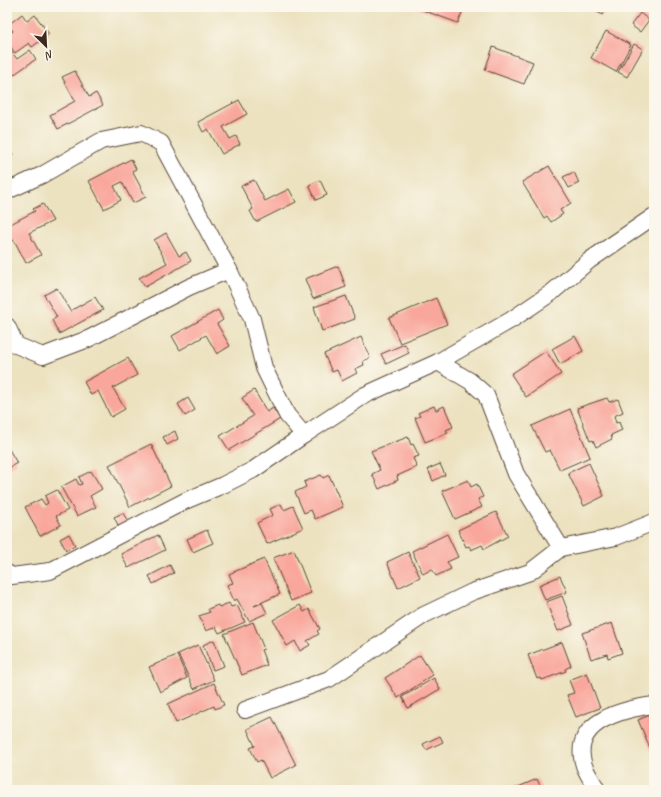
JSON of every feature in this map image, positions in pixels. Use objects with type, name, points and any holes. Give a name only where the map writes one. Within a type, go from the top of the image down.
[{"type":"street","points":[[7,191],[42,175],[102,141],[141,134],[160,143],[229,270],[252,319],[264,368],[288,415],[304,435]]},
{"type":"street","points":[[7,573],[12,576],[50,571],[185,501],[241,476],[365,395],[438,362],[511,320],[552,293],[590,260],[654,216]]},
{"type":"street","points":[[7,326],[16,345],[43,356],[88,339],[189,287],[229,270]]},
{"type":"street","points":[[438,362],[470,381],[486,395],[516,474],[561,548]]},
{"type":"street","points":[[245,710],[329,679],[424,615],[472,592],[530,572],[561,548],[616,537],[654,522]]},
{"type":"street","points":[[597,790],[583,763],[582,746],[591,728],[607,716],[654,705]]},
{"type":"building","points":[[414,7],[464,7],[458,23]]},
{"type":"building","points":[[587,7],[607,7],[603,15]]},
{"type":"building","points":[[640,13],[649,20],[640,32],[631,25]]},
{"type":"building","points":[[22,14],[27,21],[35,15],[49,34],[32,47],[29,43],[15,53],[7,42],[7,36],[13,31],[8,25]]},
{"type":"building","points":[[606,31],[631,45],[616,72],[591,58]]},
{"type":"building","points":[[634,44],[643,49],[627,77],[618,72]]},
{"type":"building","points":[[7,46],[17,59],[30,50],[36,59],[9,78],[7,75]]},
{"type":"building","points":[[493,47],[533,62],[524,84],[485,70]]},
{"type":"building","points":[[75,71],[89,97],[96,93],[103,105],[58,129],[50,115],[75,101],[62,77]]},
{"type":"building","points":[[239,100],[247,114],[223,127],[230,139],[236,136],[240,144],[222,154],[208,129],[203,132],[198,122]]},
{"type":"building","points":[[7,144],[13,155],[7,158]]},
{"type":"building","points":[[131,159],[136,169],[132,171],[146,197],[133,203],[122,182],[114,186],[121,200],[104,209],[89,181]]},
{"type":"building","points":[[549,166],[571,203],[560,210],[563,214],[551,222],[547,216],[544,218],[522,182]]},
{"type":"building","points":[[574,172],[579,183],[569,188],[563,177]]},
{"type":"building","points":[[254,180],[265,201],[289,189],[296,202],[256,222],[250,211],[253,209],[241,186]]},
{"type":"building","points":[[320,180],[327,195],[316,200],[309,185]]},
{"type":"building","points":[[43,204],[53,221],[29,233],[41,255],[26,263],[14,240],[8,243],[7,226],[35,211],[33,209]]},
{"type":"building","points":[[166,233],[179,256],[186,252],[191,261],[145,287],[139,278],[167,263],[154,240]]},
{"type":"building","points":[[338,266],[346,287],[313,299],[305,279]]},
{"type":"building","points":[[57,288],[70,311],[95,297],[103,310],[59,334],[52,320],[57,317],[44,295]]},
{"type":"building","points":[[346,296],[355,319],[322,331],[314,307]]},
{"type":"building","points":[[436,298],[447,324],[400,343],[389,318]]},
{"type":"building","points":[[218,310],[223,320],[217,324],[230,346],[217,354],[206,335],[180,350],[172,336]]},
{"type":"building","points":[[575,336],[583,351],[560,364],[552,349]]},
{"type":"building","points":[[361,337],[370,358],[363,361],[364,365],[355,369],[357,373],[342,381],[337,370],[332,372],[324,354]]},
{"type":"building","points":[[405,344],[409,353],[386,364],[381,354]]},
{"type":"building","points":[[546,351],[561,374],[526,397],[511,374]]},
{"type":"building","points":[[128,358],[137,375],[113,388],[125,409],[111,417],[98,391],[91,395],[84,382]]},
{"type":"building","points":[[254,390],[267,412],[273,408],[280,419],[229,450],[220,436],[253,416],[242,398]]},
{"type":"building","points":[[188,398],[195,410],[185,416],[178,404]]},
{"type":"building","points":[[607,398],[609,402],[618,399],[623,412],[614,416],[616,423],[619,422],[622,430],[611,435],[612,439],[596,447],[593,440],[590,441],[577,408]]},
{"type":"building","points":[[434,406],[436,410],[444,406],[453,427],[446,430],[448,433],[425,442],[415,418],[420,416],[418,413]]},
{"type":"building","points":[[570,409],[590,457],[560,470],[550,450],[545,452],[532,426]]},
{"type":"building","points":[[175,431],[178,439],[167,445],[163,437]]},
{"type":"building","points":[[408,437],[411,445],[413,444],[419,456],[413,458],[417,467],[397,476],[398,480],[379,489],[372,474],[380,470],[371,451]]},
{"type":"building","points":[[151,444],[171,486],[130,507],[109,465]]},
{"type":"building","points":[[7,446],[17,463],[7,469]]},
{"type":"building","points":[[589,463],[604,496],[584,506],[568,473]]},
{"type":"building","points":[[440,464],[445,475],[433,481],[428,469]]},
{"type":"building","points":[[91,471],[102,489],[90,496],[96,507],[77,516],[61,487],[76,479],[79,485],[82,484],[79,477]]},
{"type":"building","points":[[321,475],[323,478],[329,475],[343,507],[315,519],[311,510],[304,513],[295,492],[306,487],[304,482]]},
{"type":"building","points":[[468,480],[471,487],[477,484],[483,497],[478,499],[482,507],[455,519],[442,491]]},
{"type":"building","points":[[57,490],[68,510],[56,516],[61,525],[40,536],[25,507],[41,499],[45,505],[48,503],[45,496]]},
{"type":"building","points":[[281,504],[284,510],[293,506],[303,528],[267,544],[257,523],[273,515],[270,509]]},
{"type":"building","points":[[496,512],[508,536],[484,549],[482,545],[471,550],[469,546],[466,547],[458,530]]},
{"type":"building","points":[[123,513],[128,522],[119,527],[114,517]]},
{"type":"building","points":[[207,530],[213,543],[193,552],[187,539]]},
{"type":"building","points":[[69,534],[75,545],[66,550],[60,539]]},
{"type":"building","points":[[447,534],[458,557],[447,562],[451,569],[436,576],[432,569],[423,574],[412,551]]},
{"type":"building","points":[[158,535],[165,550],[128,568],[121,554]]},
{"type":"building","points":[[294,550],[311,593],[291,601],[273,558]]},
{"type":"building","points":[[408,552],[420,577],[398,588],[387,562]]},
{"type":"building","points":[[264,559],[280,594],[254,606],[262,603],[267,613],[249,621],[237,599],[234,601],[227,585],[233,583],[229,574]]},
{"type":"building","points":[[170,565],[174,573],[153,584],[149,576]]},
{"type":"building","points":[[560,576],[567,592],[545,600],[539,585]]},
{"type":"building","points":[[562,596],[573,625],[558,631],[546,602]]},
{"type":"building","points":[[229,603],[231,607],[237,605],[245,622],[219,633],[216,627],[206,631],[199,616],[210,612],[208,609]]},
{"type":"building","points":[[300,605],[304,612],[309,609],[320,629],[317,631],[319,634],[307,641],[310,645],[300,651],[295,641],[287,646],[273,620]]},
{"type":"building","points":[[253,622],[264,649],[261,650],[267,665],[242,675],[224,634]]},
{"type":"building","points":[[612,623],[622,653],[608,658],[607,654],[591,659],[582,633]]},
{"type":"building","points":[[214,640],[224,666],[213,670],[203,645]]},
{"type":"building","points":[[562,642],[571,666],[565,669],[566,671],[542,680],[541,678],[537,679],[528,655]]},
{"type":"building","points":[[198,645],[214,680],[194,689],[178,654]]},
{"type":"building","points":[[177,655],[187,678],[160,692],[149,667]]},
{"type":"building","points":[[420,655],[433,675],[398,698],[385,678]]},
{"type":"building","points":[[587,673],[600,708],[576,717],[567,695],[574,693],[569,680]]},
{"type":"building","points":[[434,678],[440,689],[408,708],[402,697]]},
{"type":"building","points":[[214,683],[224,705],[215,709],[214,706],[176,723],[168,704]]},
{"type":"building","points":[[652,714],[654,718],[654,757],[638,720]]},
{"type":"building","points":[[272,717],[296,765],[270,778],[261,760],[257,762],[250,748],[255,746],[247,729]]},
{"type":"building","points":[[440,736],[443,742],[426,750],[423,744]]},
{"type":"building","points":[[537,779],[542,790],[511,790]]},
{"type":"building","points":[[585,786],[586,790],[573,790]]}]
